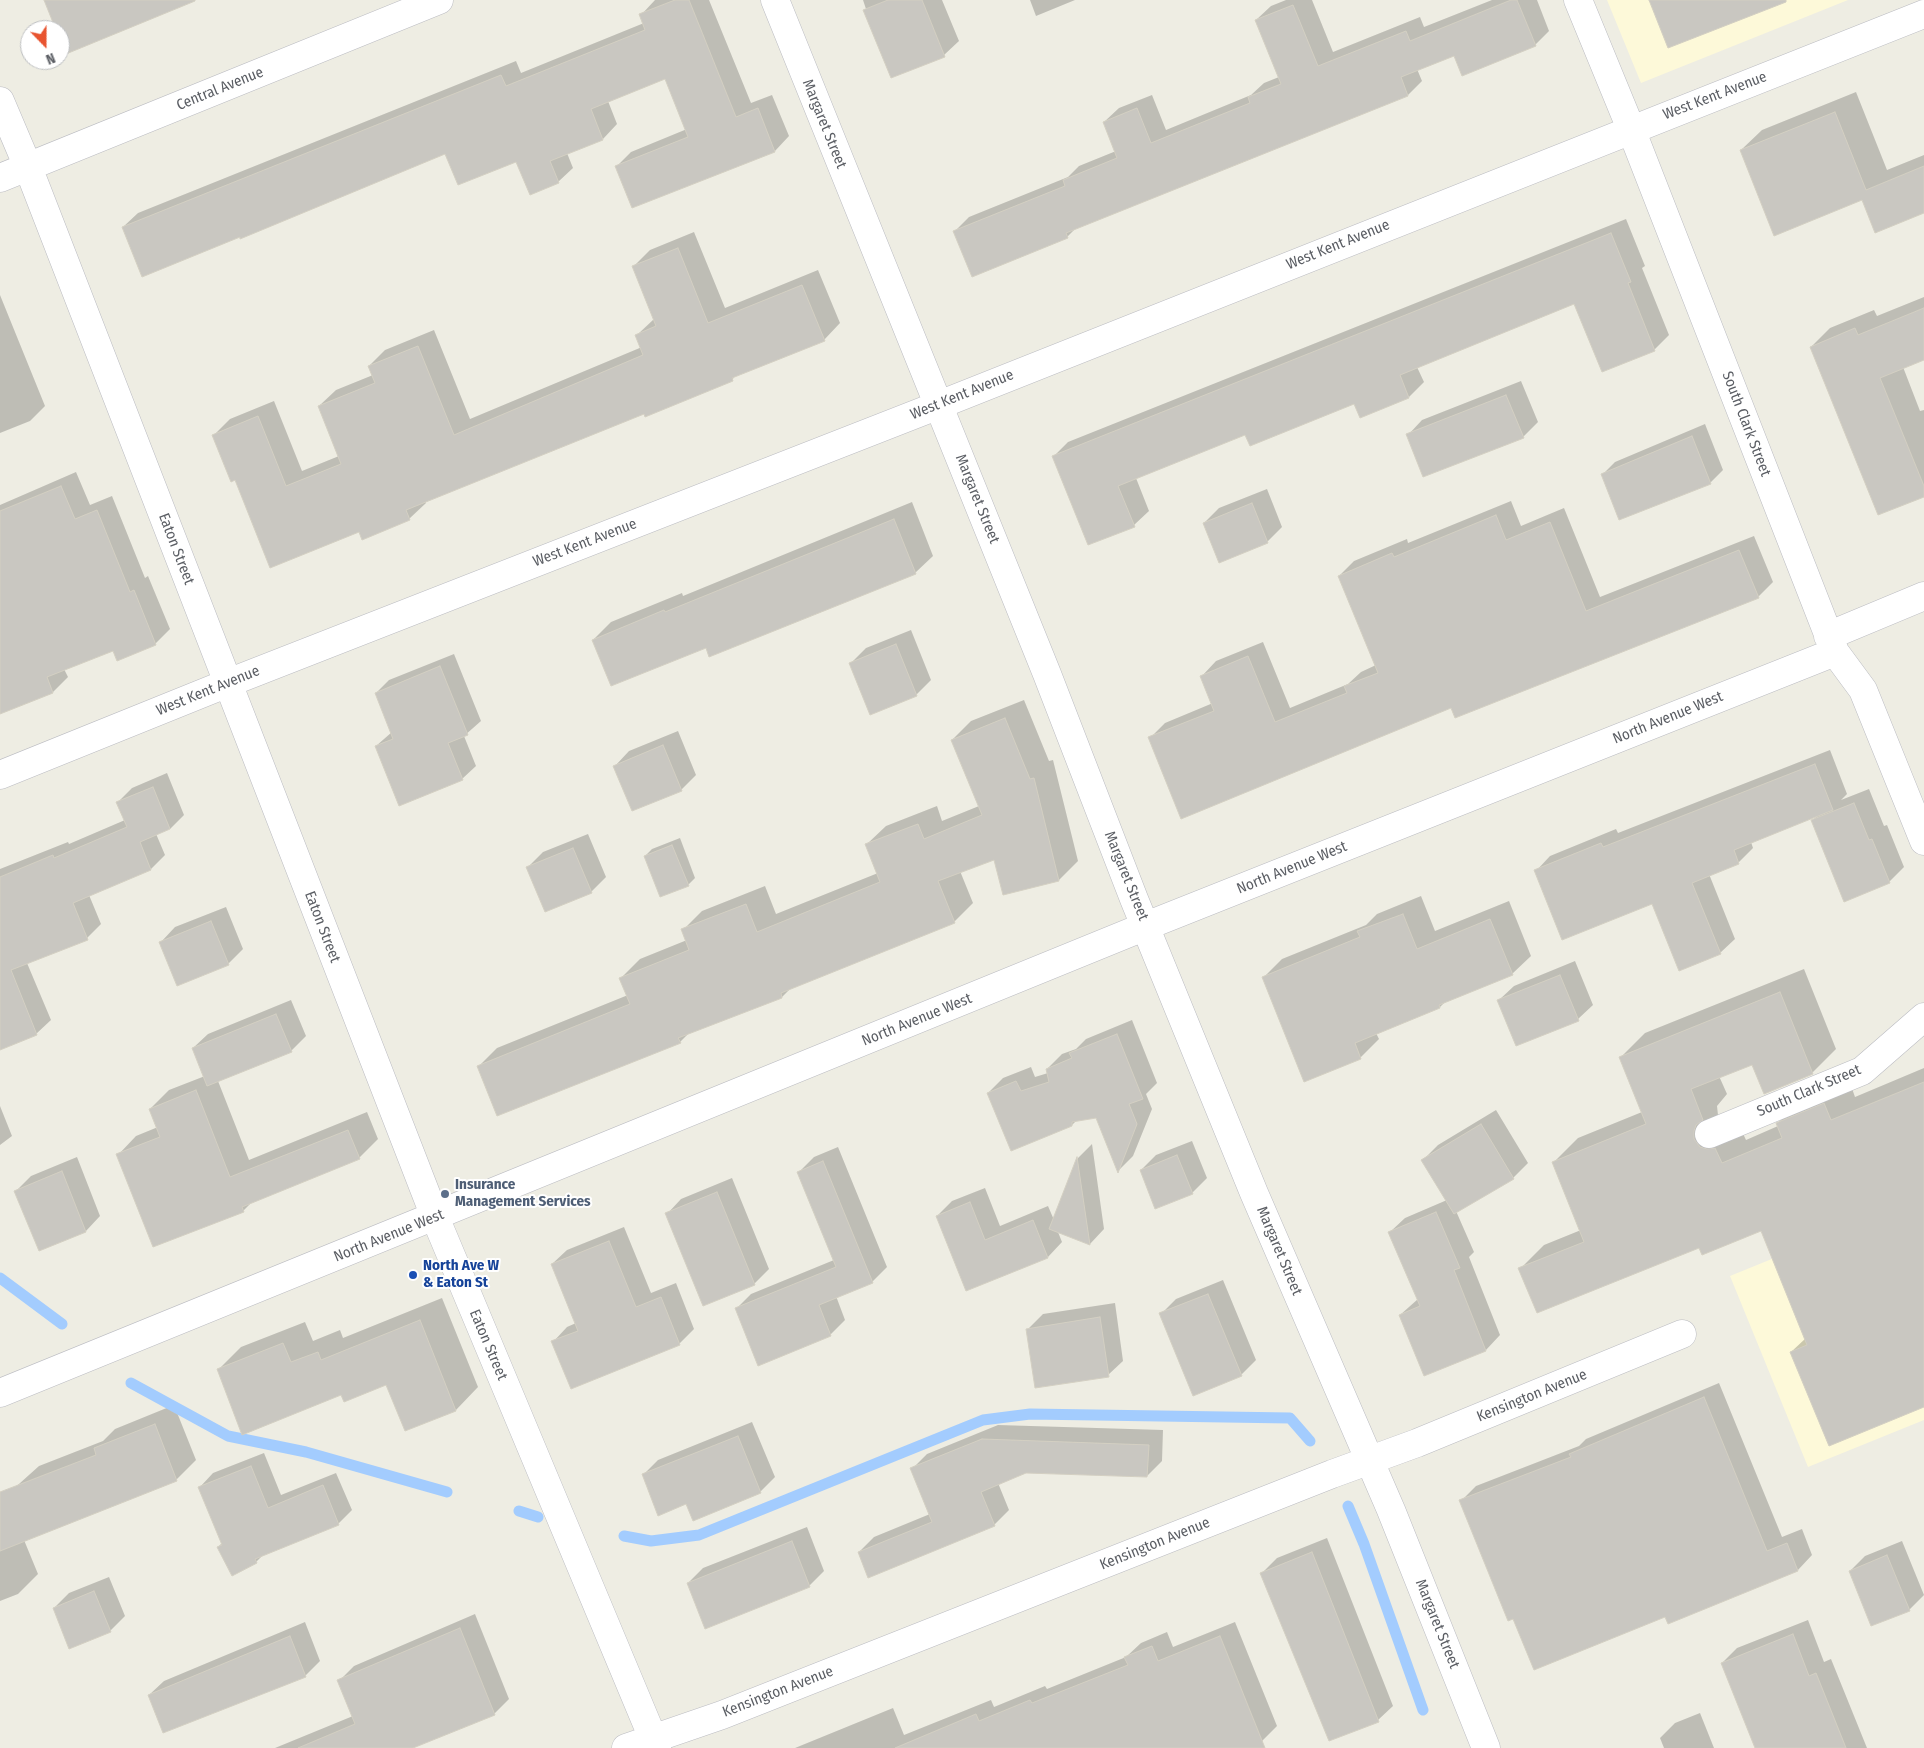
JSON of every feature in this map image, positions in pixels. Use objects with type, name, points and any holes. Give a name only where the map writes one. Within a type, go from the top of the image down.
[{"type":"street","name":"Central Avenue","points":[[0,178],[439,0]]},
{"type":"street","name":"Margaret Street","points":[[775,0],[1254,1193],[1371,1462],[1486,1748]]},
{"type":"street","name":"South Clark Street","points":[[1578,0],[1631,129],[1831,644],[1863,690],[1924,841]]},
{"type":"street","name":"West Kent Avenue","points":[[0,775],[228,683],[939,405],[1924,14]]},
{"type":"street","name":"Eaton Street","points":[[0,101],[28,167],[434,1218],[655,1743]]},
{"type":"street","name":"North Avenue West","points":[[0,1393],[434,1218],[1831,644],[1924,596]]},
{"type":"street","name":"South Clark Street","points":[[1709,1134],[1862,1071],[1924,1017]]},
{"type":"street","name":"Kensington Avenue","points":[[626,1748],[655,1743],[1332,1474],[1371,1462],[1682,1334]]},
{"type":"shaded area","points":[[1607,0],[1848,0],[1641,83]]},
{"type":"shaded area","points":[[1924,1197],[1924,1420],[1808,1467],[1730,1276]]},
{"type":"building","points":[[44,0],[195,0],[70,52],[70,20],[52,20]]},
{"type":"building","points":[[675,0],[689,0],[736,117],[758,108],[775,152],[632,208],[615,166],[688,137],[665,79],[591,109],[603,140],[550,161],[559,183],[530,195],[516,162],[458,185],[445,154],[240,239],[240,237],[142,277],[122,227],[501,75],[506,86],[645,30],[639,14]]},
{"type":"building","points":[[888,0],[922,0],[945,57],[891,78],[863,10]]},
{"type":"building","points":[[1511,0],[1517,0],[1536,46],[1462,76],[1454,56],[1401,77],[1408,96],[1066,233],[1068,238],[972,277],[953,231],[1065,186],[1063,180],[1117,158],[1103,122],[1137,108],[1151,143],[1250,103],[1248,97],[1281,84],[1255,20],[1293,5],[1318,66],[1406,31],[1410,41]]},
{"type":"building","points":[[1649,0],[1786,0],[1786,2],[1668,48]]},
{"type":"building","points":[[1835,112],[1866,190],[1924,166],[1924,213],[1875,233],[1862,200],[1774,236],[1740,150]]},
{"type":"building","points":[[1611,233],[1631,282],[1628,283],[1655,351],[1602,372],[1574,304],[1400,375],[1409,398],[1360,418],[1354,404],[1250,446],[1245,435],[1118,486],[1135,527],[1088,545],[1052,456]]},
{"type":"building","points":[[678,248],[708,323],[802,285],[825,341],[732,378],[733,381],[645,417],[644,414],[406,510],[410,520],[362,540],[359,532],[270,568],[235,480],[231,482],[212,435],[258,416],[286,486],[341,464],[318,406],[375,383],[368,366],[418,346],[454,435],[643,355],[635,335],[656,326],[632,266]]},
{"type":"building","points":[[1924,308],[1924,360],[1880,378],[1924,486],[1924,497],[1878,515],[1810,347],[1855,328],[1858,335]]},
{"type":"building","points":[[1506,395],[1524,438],[1423,477],[1406,434]]},
{"type":"building","points":[[1692,436],[1711,484],[1619,520],[1601,474]]},
{"type":"building","points":[[61,486],[75,519],[97,510],[130,592],[134,590],[156,645],[117,661],[113,651],[47,677],[53,693],[0,714],[0,511]]},
{"type":"building","points":[[1252,503],[1268,543],[1219,563],[1203,523]]},
{"type":"building","points":[[1496,515],[1506,540],[1550,522],[1586,611],[1739,550],[1759,598],[1455,718],[1451,708],[1181,819],[1148,737],[1214,711],[1200,676],[1248,656],[1275,722],[1347,693],[1344,686],[1378,673],[1338,576],[1392,553],[1394,557]]},
{"type":"building","points":[[894,519],[916,574],[709,657],[706,648],[611,686],[592,640]]},
{"type":"building","points":[[896,644],[917,696],[870,715],[849,663]]},
{"type":"building","points":[[440,666],[468,735],[448,743],[463,780],[399,806],[375,746],[393,739],[375,693]]},
{"type":"building","points":[[1005,718],[1030,779],[1034,778],[1059,881],[1003,895],[994,860],[938,881],[955,923],[781,993],[782,998],[678,1038],[681,1043],[497,1116],[477,1066],[630,1004],[619,978],[689,950],[681,929],[746,904],[757,932],[880,882],[865,844],[918,824],[924,839],[982,815],[951,740]]},
{"type":"building","points":[[663,745],[682,791],[632,811],[613,766]]},
{"type":"building","points":[[1815,764],[1833,810],[1734,850],[1739,864],[1692,883],[1721,954],[1679,971],[1652,904],[1562,940],[1534,870],[1601,843],[1603,847]]},
{"type":"building","points":[[153,787],[170,829],[140,842],[151,870],[73,903],[88,940],[11,970],[37,1035],[0,1050],[0,877],[53,855],[54,858],[127,827],[116,802]]},
{"type":"building","points":[[1854,803],[1869,840],[1872,839],[1890,883],[1844,902],[1811,820]]},
{"type":"building","points":[[672,845],[689,886],[660,897],[644,856]]},
{"type":"building","points":[[573,848],[592,893],[545,912],[526,867]]},
{"type":"building","points":[[1403,914],[1417,949],[1490,919],[1513,975],[1439,1005],[1440,1008],[1355,1043],[1361,1059],[1304,1082],[1262,977],[1360,937],[1357,931]]},
{"type":"building","points":[[211,921],[229,965],[177,986],[159,942]]},
{"type":"building","points":[[1560,975],[1579,1021],[1516,1046],[1497,1000]]},
{"type":"building","points":[[1780,992],[1813,1074],[1764,1094],[1752,1065],[1691,1089],[1703,1120],[1696,1125],[1694,1139],[1700,1147],[1707,1149],[1715,1148],[1722,1163],[1782,1138],[1776,1123],[1824,1103],[1831,1120],[1924,1082],[1924,1407],[1829,1446],[1790,1352],[1807,1345],[1761,1231],[1702,1255],[1699,1248],[1537,1313],[1518,1268],[1584,1242],[1552,1162],[1646,1124],[1619,1057]]},
{"type":"building","points":[[276,1014],[292,1052],[207,1086],[192,1048]]},
{"type":"building","points":[[1117,1034],[1143,1099],[1129,1104],[1137,1124],[1118,1173],[1096,1118],[1072,1122],[1072,1126],[1011,1151],[987,1093],[1016,1081],[1021,1091],[1049,1082],[1046,1069],[1072,1058],[1069,1053]]},
{"type":"building","points":[[196,1090],[230,1177],[348,1130],[360,1159],[242,1207],[244,1212],[153,1247],[116,1154],[160,1137],[149,1109]]},
{"type":"building","points":[[1481,1124],[1514,1179],[1454,1214],[1421,1160]]},
{"type":"building","points":[[1177,1155],[1193,1194],[1155,1209],[1140,1170]]},
{"type":"building","points":[[1077,1157],[1090,1245],[1049,1229]]},
{"type":"building","points":[[823,1161],[873,1283],[819,1305],[831,1336],[758,1366],[735,1308],[836,1267],[797,1172]]},
{"type":"building","points":[[62,1171],[86,1232],[39,1251],[14,1191]]},
{"type":"building","points":[[717,1192],[755,1285],[703,1306],[665,1213]]},
{"type":"building","points":[[970,1202],[985,1240],[1033,1220],[1048,1258],[966,1291],[936,1216]]},
{"type":"building","points":[[1436,1212],[1460,1268],[1454,1270],[1486,1351],[1424,1376],[1399,1315],[1420,1306],[1388,1232]]},
{"type":"building","points":[[609,1241],[636,1307],[661,1297],[680,1345],[571,1389],[551,1341],[578,1331],[551,1264]]},
{"type":"building","points":[[1208,1294],[1242,1376],[1193,1396],[1159,1313]]},
{"type":"building","points":[[1100,1317],[1109,1377],[1035,1388],[1026,1329]]},
{"type":"building","points":[[420,1320],[456,1411],[405,1431],[386,1385],[344,1402],[341,1395],[242,1435],[217,1369],[283,1343],[291,1362],[318,1352],[321,1360]]},
{"type":"building","points":[[1704,1397],[1767,1551],[1787,1543],[1798,1571],[1668,1624],[1665,1617],[1534,1670],[1513,1619],[1508,1621],[1459,1500],[1571,1457],[1569,1454]]},
{"type":"building","points":[[155,1424],[177,1481],[0,1551],[0,1492],[96,1455],[94,1448]]},
{"type":"building","points":[[738,1436],[761,1493],[693,1521],[686,1504],[658,1516],[642,1474]]},
{"type":"building","points":[[982,1439],[1149,1445],[1147,1477],[1026,1473],[981,1492],[995,1526],[868,1578],[858,1552],[932,1522],[910,1468]]},
{"type":"building","points":[[251,1466],[268,1508],[323,1485],[339,1525],[255,1559],[257,1563],[232,1576],[217,1547],[222,1545],[198,1487]]},
{"type":"building","points":[[792,1541],[810,1587],[705,1629],[687,1583]]},
{"type":"building","points":[[1312,1552],[1379,1722],[1329,1741],[1260,1573]]},
{"type":"building","points":[[1887,1555],[1910,1611],[1871,1626],[1849,1571]]},
{"type":"building","points":[[94,1591],[111,1632],[69,1649],[53,1608]]},
{"type":"building","points":[[460,1628],[495,1715],[413,1748],[298,1748],[355,1724],[337,1680]]},
{"type":"building","points":[[1793,1634],[1809,1676],[1816,1673],[1846,1748],[1755,1748],[1721,1663]]},
{"type":"building","points":[[290,1636],[306,1677],[163,1733],[148,1695]]},
{"type":"building","points":[[1220,1636],[1265,1748],[895,1748],[976,1714],[979,1721],[1030,1700],[1032,1703],[1128,1665],[1124,1657],[1152,1646],[1158,1661]]},
{"type":"waterway","points":[[0,1278],[62,1324]]},
{"type":"waterway","points":[[131,1383],[228,1436],[306,1452],[447,1492]]},
{"type":"waterway","points":[[624,1536],[651,1541],[699,1535],[983,1420],[1030,1414],[1290,1418],[1310,1441]]},
{"type":"waterway","points":[[1348,1506],[1364,1544],[1423,1710]]},
{"type":"waterway","points":[[519,1511],[538,1517]]},
{"type":"place","name":"Insurance Management Services","points":[[445,1194]]},
{"type":"place","name":"North Ave W & Eaton St","points":[[413,1275]]}]
